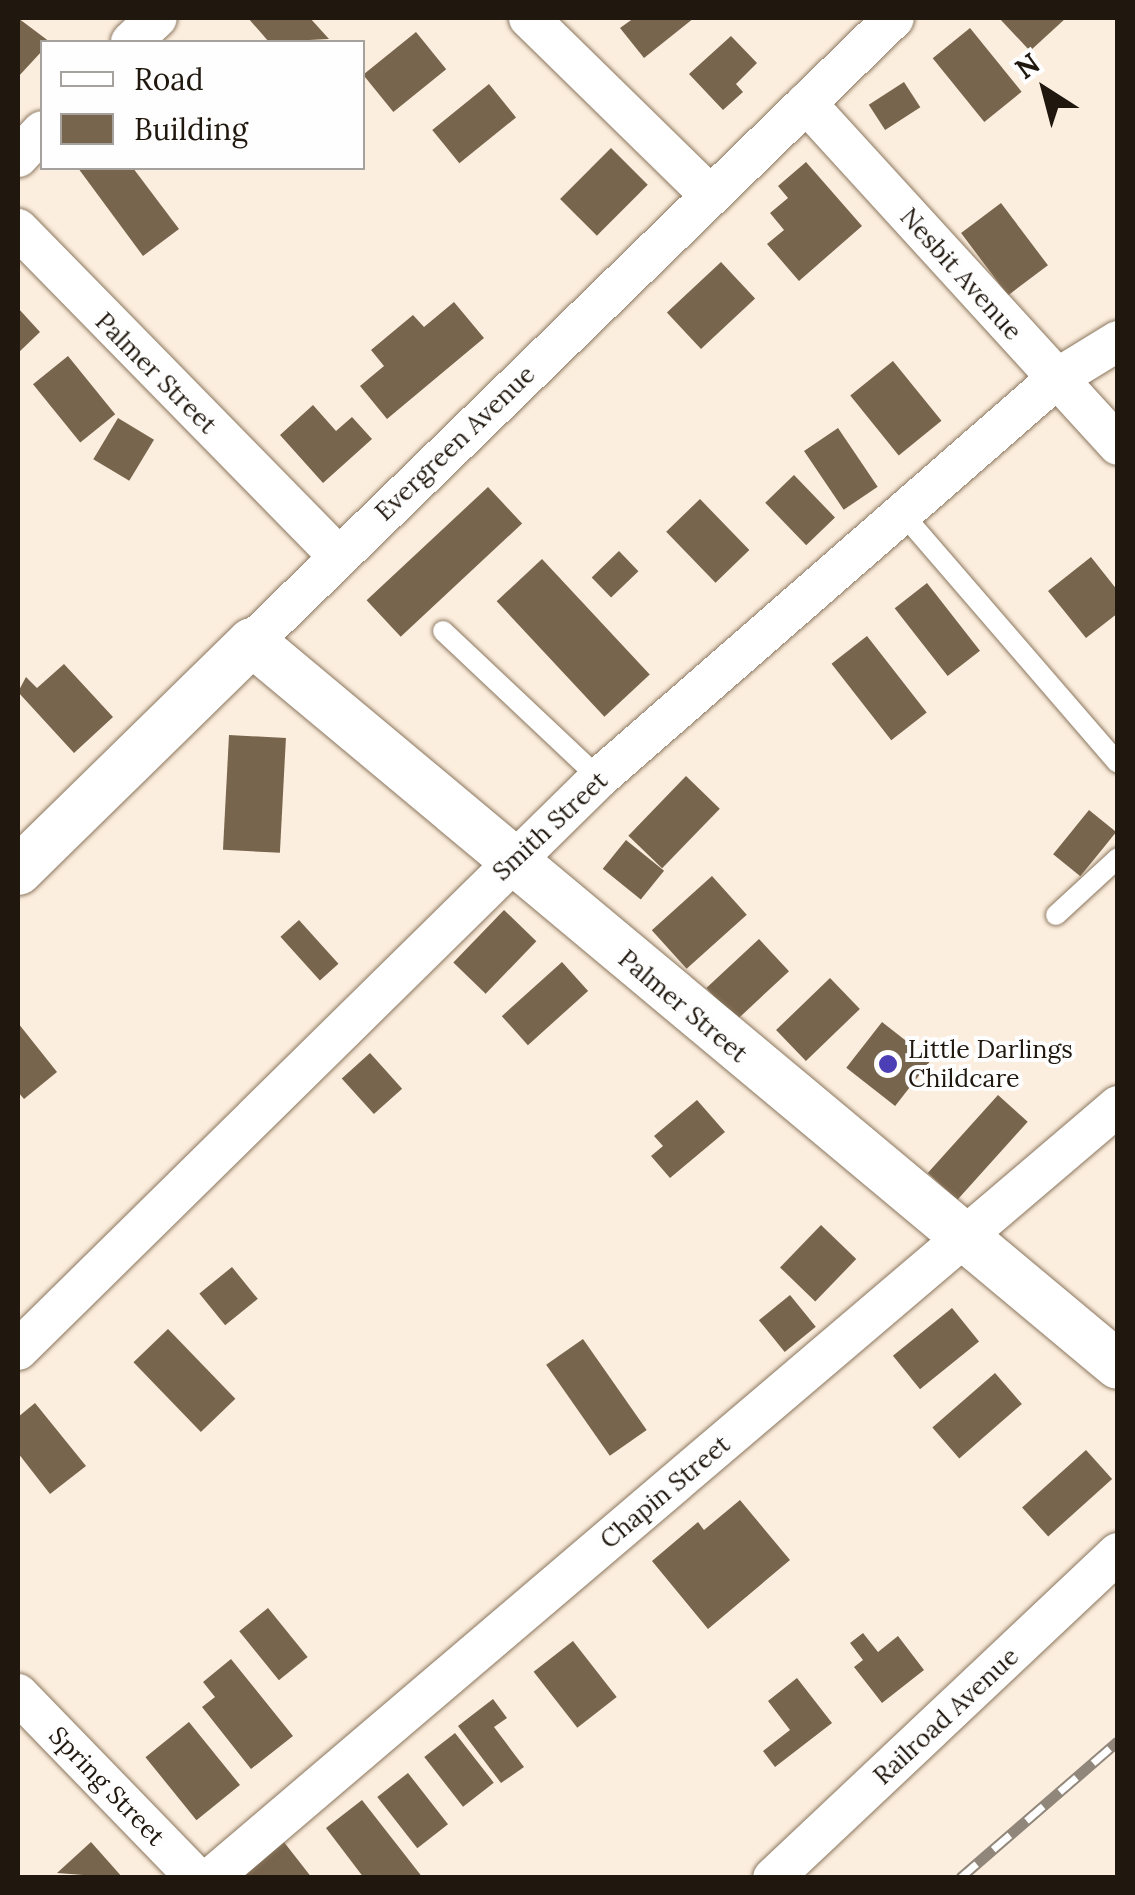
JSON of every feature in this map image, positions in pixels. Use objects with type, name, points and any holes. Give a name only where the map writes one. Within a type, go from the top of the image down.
[{"type":"street","points":[[133,40],[157,18]]},
{"type":"street","points":[[529,18],[710,196]]},
{"type":"street","name":"Evergreen Avenue","points":[[18,870],[894,18]]},
{"type":"street","name":"Nesbit Avenue","points":[[806,103],[1118,445]]},
{"type":"street","points":[[18,157],[40,133]]},
{"type":"street","name":"Palmer Street","points":[[18,229],[339,557]]},
{"type":"street","name":"Smith Street","points":[[18,1350],[599,778],[1056,379],[1118,341]]},
{"type":"street","name":"Palmer Street","points":[[252,642],[1118,1365]]},
{"type":"street","name":"Chapin Street","points":[[210,1878],[1118,1106]]},
{"type":"street","name":"Railroad Avenue","points":[[773,1878],[1118,1554]]},
{"type":"street","name":"Spring Street","points":[[18,1694],[196,1878]]},
{"type":"lane","points":[[902,513],[1118,762]]},
{"type":"lane","points":[[443,631],[599,778]]},
{"type":"lane","points":[[1056,915],[1118,858]]},
{"type":"building","points":[[18,18],[47,40],[40,40],[40,53],[18,77]]},
{"type":"building","points":[[248,18],[310,18],[329,39],[309,40],[267,40]]},
{"type":"building","points":[[634,18],[694,18],[644,58],[620,28]]},
{"type":"building","points":[[999,18],[1066,18],[1030,51]]},
{"type":"building","points":[[970,28],[1022,92],[984,122],[933,58]]},
{"type":"building","points":[[416,32],[446,69],[393,112],[365,73]]},
{"type":"building","points":[[731,36],[757,63],[736,84],[743,92],[723,110],[689,74]]},
{"type":"building","points":[[904,82],[920,107],[885,130],[869,105]]},
{"type":"building","points":[[489,84],[516,117],[459,163],[432,130]]},
{"type":"building","points":[[611,148],[648,185],[597,236],[560,199]]},
{"type":"building","points":[[806,162],[862,226],[799,281],[767,244],[784,230],[770,213],[788,198],[778,186]]},
{"type":"building","points":[[79,170],[135,170],[179,229],[143,256]]},
{"type":"building","points":[[1001,203],[1048,265],[1008,295],[961,233]]},
{"type":"building","points":[[721,262],[755,299],[701,349],[667,312]]},
{"type":"building","points":[[454,302],[484,338],[387,419],[360,386],[384,366],[371,350],[413,315],[424,327]]},
{"type":"building","points":[[18,308],[40,332],[18,353]]},
{"type":"building","points":[[68,356],[115,414],[80,443],[33,384]]},
{"type":"building","points":[[893,361],[941,421],[899,455],[850,396]]},
{"type":"building","points":[[313,405],[336,431],[352,417],[372,439],[323,483],[280,435]]},
{"type":"building","points":[[118,418],[154,440],[129,481],[93,459]]},
{"type":"building","points":[[838,428],[878,487],[844,510],[804,451]]},
{"type":"building","points":[[794,475],[835,517],[806,545],[765,503]]},
{"type":"building","points":[[488,487],[522,524],[401,637],[367,600]]},
{"type":"building","points":[[700,499],[749,550],[716,583],[666,532]]},
{"type":"building","points":[[619,551],[638,571],[611,598],[592,577]]},
{"type":"building","points":[[1091,557],[1118,591],[1118,613],[1086,638],[1048,591]]},
{"type":"building","points":[[542,559],[650,675],[604,717],[497,601]]},
{"type":"building","points":[[927,583],[980,651],[948,676],[895,608]]},
{"type":"building","points":[[867,636],[927,712],[891,740],[832,664]]},
{"type":"building","points":[[64,664],[113,717],[74,753],[18,692],[26,677],[37,688]]},
{"type":"building","points":[[229,735],[286,738],[280,853],[223,850]]},
{"type":"building","points":[[686,776],[720,809],[662,868],[628,836]]},
{"type":"building","points":[[1089,810],[1116,832],[1080,876],[1053,854]]},
{"type":"building","points":[[626,840],[664,871],[641,900],[603,869]]},
{"type":"building","points":[[712,876],[747,915],[687,969],[652,930]]},
{"type":"building","points":[[504,910],[536,941],[486,994],[453,963]]},
{"type":"building","points":[[299,920],[338,964],[320,981],[280,937]]},
{"type":"building","points":[[759,939],[789,971],[736,1020],[706,988]]},
{"type":"building","points":[[562,962],[588,991],[528,1045],[502,1016]]},
{"type":"building","points":[[830,978],[860,1009],[806,1061],[776,1030]]},
{"type":"building","name":"Little Darlings Childcare","points":[[882,1022],[931,1060],[895,1106],[846,1068]]},
{"type":"building","points":[[18,1023],[57,1072],[24,1099],[18,1092]]},
{"type":"building","points":[[370,1053],[402,1089],[374,1114],[342,1078]]},
{"type":"building","points":[[998,1095],[1028,1122],[957,1200],[928,1173]]},
{"type":"building","points":[[697,1100],[725,1132],[670,1178],[651,1156],[663,1146],[654,1136]]},
{"type":"building","points":[[821,1225],[856,1259],[815,1301],[780,1267]]},
{"type":"building","points":[[232,1267],[258,1299],[225,1325],[199,1293]]},
{"type":"building","points":[[790,1295],[816,1327],[785,1352],[759,1320]]},
{"type":"building","points":[[952,1308],[979,1341],[920,1389],[893,1356]]},
{"type":"building","points":[[168,1329],[235,1399],[201,1432],[133,1362]]},
{"type":"building","points":[[583,1339],[647,1430],[610,1456],[546,1365]]},
{"type":"building","points":[[995,1373],[1022,1404],[959,1458],[932,1427]]},
{"type":"building","points":[[35,1403],[86,1466],[50,1494],[18,1453],[18,1417]]},
{"type":"building","points":[[1086,1450],[1112,1479],[1048,1537],[1022,1508]]},
{"type":"building","points":[[740,1500],[790,1560],[708,1629],[652,1561],[698,1522],[704,1530]]},
{"type":"building","points":[[268,1608],[308,1657],[279,1680],[239,1631]]},
{"type":"building","points":[[863,1633],[878,1652],[898,1636],[924,1670],[882,1703],[854,1667],[863,1660],[850,1643]]},
{"type":"building","points":[[573,1641],[617,1697],[577,1728],[534,1672]]},
{"type":"building","points":[[231,1659],[293,1736],[251,1769],[202,1707],[215,1697],[203,1682]]},
{"type":"building","points":[[797,1678],[832,1723],[775,1767],[763,1751],[790,1730],[768,1701]]},
{"type":"building","points":[[493,1699],[507,1718],[494,1727],[524,1767],[501,1783],[458,1726]]},
{"type":"building","points":[[189,1722],[240,1785],[196,1820],[145,1757]]},
{"type":"building","points":[[455,1733],[494,1783],[463,1807],[424,1757]]},
{"type":"building","points":[[408,1773],[448,1824],[417,1848],[377,1797]]},
{"type":"building","points":[[362,1800],[423,1878],[364,1878],[326,1828]]},
{"type":"building","points":[[280,1837],[312,1878],[246,1878],[239,1869]]},
{"type":"building","points":[[91,1842],[123,1878],[57,1873]]},
{"type":"railway","points":[[960,1878],[1118,1741]]},
{"type":"place","name":"Little Darlings Childcare","points":[[888,1064]]}]
